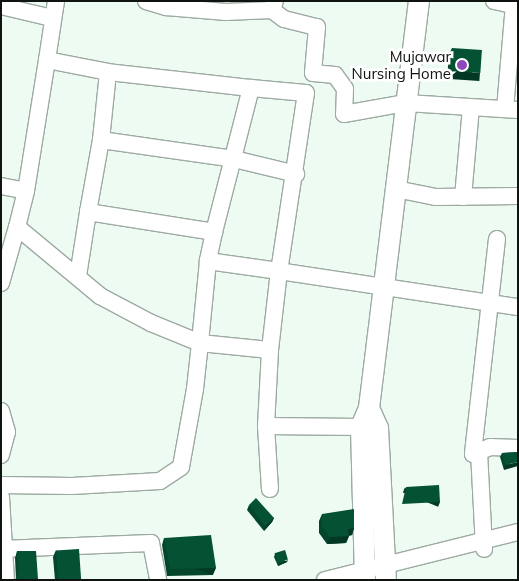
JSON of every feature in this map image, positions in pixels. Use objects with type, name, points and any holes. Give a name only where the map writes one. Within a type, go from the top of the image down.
[{"type":"main road","points":[[363,576],[361,427],[368,408],[419,1]]},
{"type":"main road","points":[[368,408],[378,428],[385,572]]},
{"type":"street","points":[[1,283],[4,266],[26,191],[56,1]]},
{"type":"street","points":[[146,1],[166,7],[226,12],[274,6],[284,19],[317,27],[313,73],[306,93],[296,174],[279,271],[270,350],[266,426],[270,488]]},
{"type":"street","points":[[313,73],[335,75],[345,89],[344,114],[406,102],[511,110],[516,6],[494,1]]},
{"type":"street","points":[[1,6],[52,18]]},
{"type":"street","points":[[47,60],[108,72],[306,93]]},
{"type":"street","points":[[78,276],[101,140],[108,72]]},
{"type":"street","points":[[1,485],[72,486],[160,481],[181,467],[200,343],[208,262],[250,88]]},
{"type":"street","points":[[463,197],[471,107]]},
{"type":"street","points":[[101,140],[234,159],[296,174]]},
{"type":"street","points":[[1,186],[26,191]]},
{"type":"street","points":[[396,189],[436,197],[518,196]]},
{"type":"street","points":[[88,212],[214,232]]},
{"type":"street","points":[[17,226],[100,296],[151,323],[200,343],[270,350]]},
{"type":"street","points":[[497,238],[492,303],[473,454],[490,447],[518,448]]},
{"type":"street","points":[[208,262],[384,285],[518,307]]},
{"type":"street","points":[[1,411],[7,432],[1,456]]},
{"type":"street","points":[[266,426],[361,427]]},
{"type":"street","points":[[479,452],[484,545]]},
{"type":"street","points":[[1,496],[6,580]]},
{"type":"street","points":[[324,580],[385,572],[484,545],[518,532]]},
{"type":"street","points":[[484,545],[518,540]]},
{"type":"street","points":[[3,549],[150,543],[158,580]]},
{"type":"building","points":[[452,48],[482,50],[480,73],[450,71]]},
{"type":"building","points":[[518,452],[518,462],[505,465],[502,453]]},
{"type":"building","points":[[439,485],[440,502],[402,504],[406,487]]},
{"type":"building","points":[[256,498],[274,518],[265,526],[249,505]]},
{"type":"building","points":[[354,509],[354,528],[348,529],[349,536],[330,537],[322,526],[322,514]]},
{"type":"building","points":[[211,535],[216,568],[170,569],[164,538]]},
{"type":"building","points":[[79,549],[81,580],[58,580],[56,551]]},
{"type":"building","points":[[285,550],[288,560],[277,563],[274,553]]},
{"type":"building","points":[[17,551],[36,551],[38,579],[15,580],[19,572]]},
{"type":"place","name":"Mujawar Nursing Home","points":[[462,65]]}]
